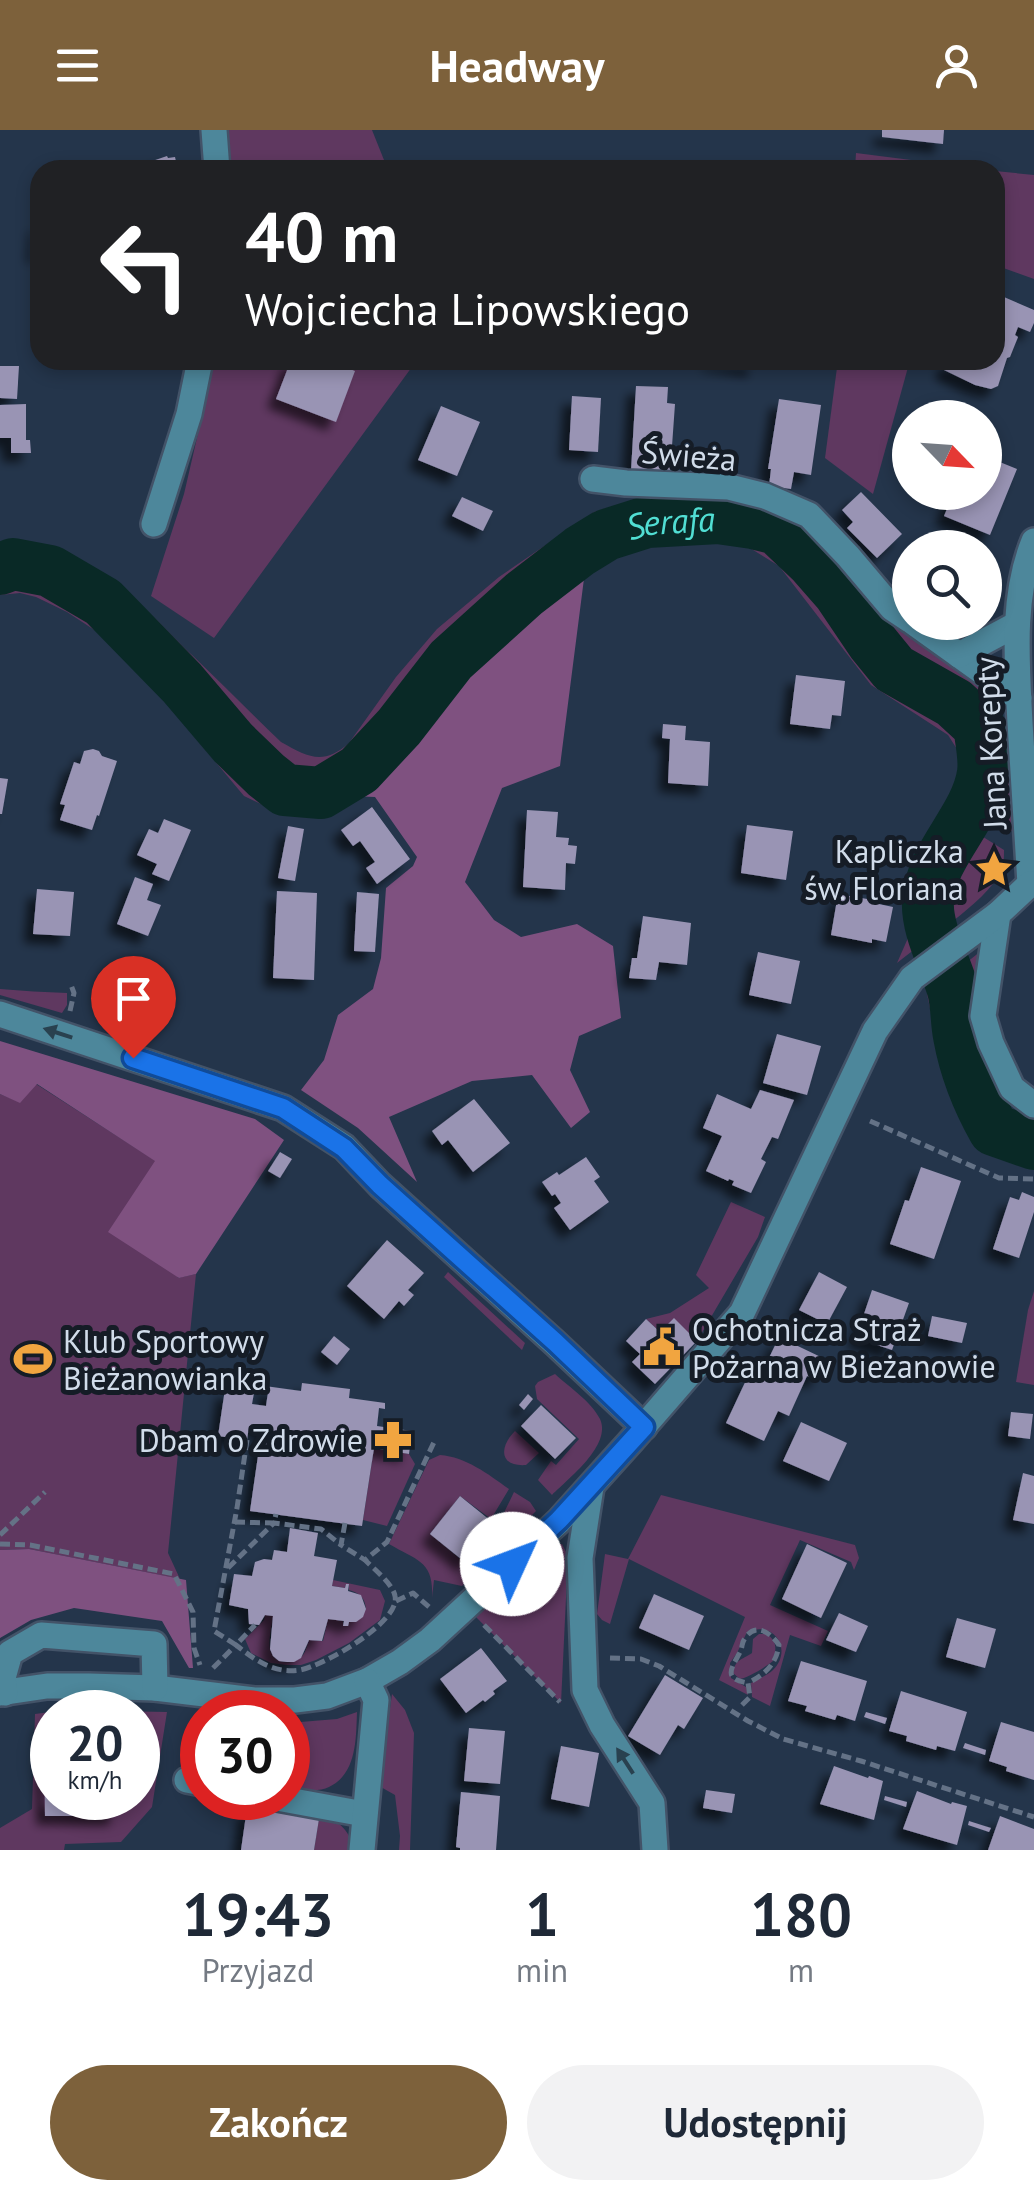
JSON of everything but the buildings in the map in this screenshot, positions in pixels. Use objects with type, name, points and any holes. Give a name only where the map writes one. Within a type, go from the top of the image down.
[{"type":"street","points":[[214,130],[216,160]]},
{"type":"street","points":[[154,524],[198,370]]},
{"type":"street","name":"Świeża","points":[[594,479],[728,487],[765,496],[809,516],[892,608]]},
{"type":"street","name":"Jana Korepty","points":[[1032,884],[1018,698],[1017,624],[1034,540]]},
{"type":"street","points":[[959,654],[1017,624]]},
{"type":"street","name":"Świeża","points":[[939,640],[1018,698]]},
{"type":"street","points":[[156,1688],[154,1644],[41,1635],[10,1652],[3,1693],[47,1686],[156,1688],[265,1700],[326,1696],[367,1681],[430,1640],[591,1487],[742,1313],[875,1031],[912,978],[1032,884]]},
{"type":"street","points":[[998,914],[983,1016],[1012,1088],[1034,1105]]},
{"type":"street","points":[[0,1014],[283,1108],[344,1148],[644,1427]]},
{"type":"street","points":[[591,1487],[580,1558],[585,1690],[602,1725],[652,1803],[655,1850]]},
{"type":"street","points":[[362,1850],[376,1700],[367,1681]]},
{"type":"street","points":[[310,1804],[364,1814]]},
{"type":"path","points":[[69,1016],[74,993],[70,985]]},
{"type":"path","points":[[870,1121],[990,1175],[1034,1179]]},
{"type":"path","points":[[235,1522],[274,1522],[321,1529],[365,1560],[395,1592],[392,1613],[352,1646],[300,1670],[272,1668],[214,1632],[247,1440]]},
{"type":"path","points":[[365,1560],[387,1542],[435,1440]]},
{"type":"path","points":[[0,1535],[45,1492]]},
{"type":"path","points":[[226,1570],[274,1522],[276,1514]]},
{"type":"path","points":[[341,1545],[345,1524]]},
{"type":"path","points":[[0,1544],[30,1545],[174,1574],[193,1612],[194,1648],[204,1677]]},
{"type":"path","points":[[396,1602],[414,1593],[434,1613]]},
{"type":"path","points":[[213,1668],[254,1625]]},
{"type":"path","points":[[486,1627],[538,1680]]},
{"type":"path","points":[[763,1630],[778,1645],[776,1661],[748,1683],[732,1676],[731,1666],[748,1634],[763,1630]]},
{"type":"path","points":[[602,1658],[641,1659],[659,1666],[748,1722],[783,1739],[1034,1817]]},
{"type":"path","points":[[742,1705],[750,1697],[748,1683]]},
{"type":"shaded area","points":[[226,130],[372,130],[384,160],[227,160]]},
{"type":"shaded area","points":[[856,153],[911,160],[856,160]]},
{"type":"shaded area","points":[[1005,172],[1034,175],[1034,279],[1005,269]]},
{"type":"shaded area","points":[[213,370],[410,370],[214,638],[151,596],[184,494]]},
{"type":"shaded area","points":[[837,370],[907,370],[899,400],[892,400],[892,425],[873,494],[825,458]]},
{"type":"shaded area","points":[[660,498],[732,500],[793,516],[892,612],[892,640],[921,640],[980,686],[998,709],[1007,735],[1012,831],[992,827],[955,797],[962,757],[948,735],[871,685],[779,566],[750,548],[688,533],[628,541],[586,563],[457,670],[389,765],[352,796],[312,815],[278,812],[244,796],[168,705],[99,633],[36,597],[20,593],[0,595],[0,543],[29,543],[82,560],[152,615],[281,742],[308,755],[323,757],[349,743],[396,677],[437,629],[499,577],[594,512]]},
{"type":"shaded area","points":[[586,563],[560,766],[502,788],[465,882],[494,920],[521,937],[577,924],[613,946],[621,1018],[579,1036],[570,1070],[590,1112],[571,1128],[532,1075],[472,1081],[389,1117],[417,1182],[358,1128],[301,1090],[324,1060],[338,1015],[373,989],[381,958],[386,888],[413,866],[417,857],[375,797],[352,796],[389,765],[457,670]]},
{"type":"shaded area","points":[[948,815],[1004,850],[1002,868],[992,885],[968,909],[897,963],[908,938],[930,857]]},
{"type":"shaded area","points":[[981,951],[974,1011],[986,1075],[1000,1102],[1034,1124],[1034,1169],[996,1152],[977,1135],[955,1099],[941,1056],[927,994]]},
{"type":"shaded area","points":[[0,989],[67,993],[67,1005],[62,1013],[0,995]]},
{"type":"shaded area","points":[[0,1041],[255,1119],[284,1140],[196,1274],[179,1278],[108,1232],[155,1161],[37,1084],[20,1103],[0,1094]]},
{"type":"shaded area","points":[[36,1084],[156,1161],[178,1278],[196,1274],[168,1553],[180,1579],[29,1549],[0,1550],[0,1094],[20,1102]]},
{"type":"shaded area","points":[[731,1202],[765,1217],[758,1237],[697,1341],[674,1319],[660,1332],[646,1319],[670,1313],[709,1288],[696,1275]]},
{"type":"shaded area","points":[[448,1272],[525,1343],[522,1350],[444,1277]]},
{"type":"shaded area","points":[[1034,1291],[1034,1385],[1016,1382]]},
{"type":"shaded area","points":[[555,1374],[591,1406],[602,1429],[595,1450],[552,1495],[538,1480],[551,1461],[556,1465],[579,1439],[537,1399],[535,1386]]},
{"type":"shaded area","points":[[515,1431],[539,1453],[526,1465],[511,1463],[504,1455],[506,1443]]},
{"type":"shaded area","points":[[374,1448],[409,1454],[415,1464],[387,1526],[363,1520]]},
{"type":"shaded area","points":[[440,1455],[468,1463],[509,1489],[491,1519],[460,1496],[430,1534],[465,1563],[498,1525],[514,1492],[536,1511],[462,1586],[434,1580],[432,1598],[427,1569],[389,1544],[429,1460]]},
{"type":"shaded area","points":[[661,1495],[855,1545],[859,1558],[854,1570],[851,1562],[800,1540],[770,1605],[828,1631],[821,1646],[790,1635],[770,1706],[752,1697],[751,1683],[771,1672],[779,1662],[781,1646],[773,1633],[757,1629],[747,1632],[730,1663],[731,1678],[746,1687],[748,1695],[719,1680],[745,1617],[629,1559],[610,1624],[597,1614],[605,1554],[628,1559]]},
{"type":"shaded area","points":[[562,1544],[568,1556],[561,1703],[474,1615],[549,1546]]},
{"type":"shaded area","points":[[29,1549],[186,1580],[193,1668],[189,1668],[162,1621],[74,1608],[31,1620],[0,1638],[0,1550]]},
{"type":"shaded area","points":[[333,1580],[380,1590],[385,1601],[380,1620],[349,1643],[301,1665],[271,1663],[251,1653],[245,1639],[265,1615],[273,1616],[269,1641],[272,1654],[284,1662],[299,1659],[309,1640],[323,1641],[328,1619],[343,1621],[343,1626],[356,1622],[366,1609],[363,1599],[349,1590],[349,1584],[345,1588],[332,1586]]},
{"type":"shaded area","points":[[767,1634],[775,1643],[773,1661],[740,1679],[733,1673],[735,1665],[752,1653],[753,1639]]},
{"type":"shaded area","points":[[392,1694],[405,1710],[414,1733],[410,1850],[399,1850],[395,1795],[379,1786]]},
{"type":"shaded area","points":[[160,1712],[167,1712],[160,1756]]},
{"type":"shaded area","points":[[357,1712],[350,1764],[329,1787],[310,1790],[310,1721],[337,1719]]},
{"type":"shaded area","points":[[30,1810],[30,1820],[140,1820],[121,1842],[65,1844],[64,1850],[0,1850],[0,1828]]},
{"type":"shaded area","points":[[323,1813],[347,1832],[352,1850],[314,1850]]},
{"type":"waterway","name":"Serafa","points":[[0,569],[13,564],[50,571],[103,602],[266,775],[285,790],[321,793],[359,770],[399,727],[451,660],[524,594],[606,535],[647,522],[718,518],[777,529],[839,593],[894,669],[954,703],[979,726],[983,767],[979,790],[937,867],[928,911],[953,990],[965,1060],[982,1107],[994,1130],[1034,1144]]},
{"type":"place","name":"Kapliczka św. Floriana","points":[[994,869]]},
{"type":"place","name":"Ochotnicza Straż Pożarna w Bieżanowie","points":[[662,1347]]},
{"type":"place","name":"Klub Sportowy Bieżanowianka","points":[[33,1359]]},
{"type":"place","name":"Dbam o Zdrowie","points":[[393,1440]]},
{"type":"route","points":[[133,1058],[283,1108],[344,1148],[644,1427],[591,1487],[512,1564]]}]
